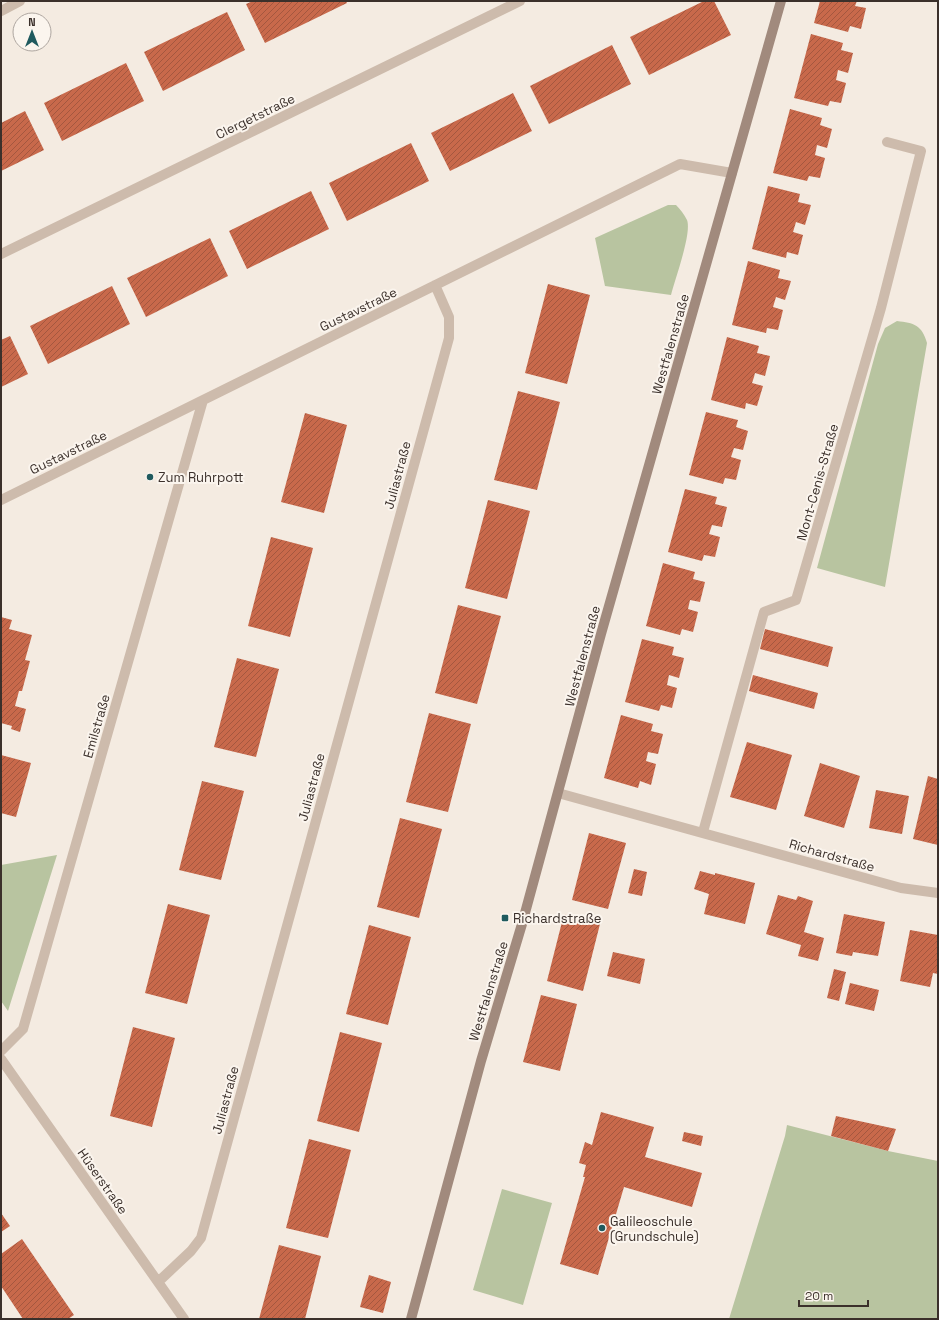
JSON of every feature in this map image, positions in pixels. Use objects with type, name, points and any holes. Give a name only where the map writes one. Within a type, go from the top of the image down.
[{"type":"street","points":[[1,10],[20,1]]},
{"type":"street","name":"Clergetstraße","points":[[1,254],[520,1]]},
{"type":"street","name":"Westfalenstraße","points":[[411,1319],[481,1061],[781,1]]},
{"type":"street","name":"Mont-Cenis-Straße","points":[[703,832],[764,612],[796,600],[881,308],[921,151],[888,142]]},
{"type":"street","name":"Gustavstraße","points":[[1,500],[680,164],[732,173]]},
{"type":"street","name":"Juliastraße","points":[[158,1282],[191,1251],[201,1238],[448,338],[449,317],[435,285]]},
{"type":"street","name":"Emilstraße","points":[[1,1051],[23,1029],[203,400]]},
{"type":"street","name":"Richardstraße","points":[[558,793],[901,888],[938,893]]},
{"type":"street","name":"Hüserstraße","points":[[1,1059],[184,1319]]},
{"type":"green space","points":[[668,205],[676,205],[687,220],[688,226],[685,245],[671,295],[605,286],[595,238]]},
{"type":"green space","points":[[897,321],[916,326],[923,332],[927,343],[885,587],[817,568],[878,344],[885,328]]},
{"type":"green space","points":[[57,855],[8,1011],[1,1001],[1,865]]},
{"type":"green space","points":[[787,1125],[888,1151],[938,1161],[938,1319],[729,1319],[785,1136]]},
{"type":"green space","points":[[502,1189],[552,1203],[523,1305],[473,1290]]},
{"type":"building","points":[[253,1],[346,1],[347,3],[265,43],[246,4]]},
{"type":"building","points":[[704,1],[714,1],[731,35],[649,75],[630,37]]},
{"type":"building","points":[[820,1],[857,1],[855,6],[866,8],[861,29],[850,26],[848,32],[814,23]]},
{"type":"building","points":[[227,12],[245,50],[163,91],[144,52]]},
{"type":"building","points":[[811,34],[843,43],[841,50],[853,53],[848,73],[838,70],[836,80],[846,83],[841,103],[830,101],[828,106],[794,98]]},
{"type":"building","points":[[612,45],[631,84],[549,124],[530,86]]},
{"type":"building","points":[[126,63],[144,101],[62,141],[44,103]]},
{"type":"building","points":[[513,93],[532,131],[450,171],[431,133]]},
{"type":"building","points":[[790,109],[822,118],[820,125],[832,129],[827,148],[817,145],[815,155],[825,158],[820,178],[809,176],[807,181],[773,173]]},
{"type":"building","points":[[25,111],[44,150],[1,171],[1,123]]},
{"type":"building","points":[[411,143],[429,181],[347,221],[329,183]]},
{"type":"building","points":[[768,186],[800,194],[798,202],[811,205],[805,225],[796,222],[793,232],[803,235],[798,255],[787,252],[786,258],[752,249]]},
{"type":"building","points":[[311,191],[329,229],[247,269],[229,231]]},
{"type":"building","points":[[210,238],[228,276],[146,317],[127,278]]},
{"type":"building","points":[[748,261],[780,270],[778,278],[791,281],[785,300],[776,297],[773,307],[783,310],[778,330],[767,328],[766,333],[732,325]]},
{"type":"building","points":[[548,284],[590,295],[567,384],[525,373]]},
{"type":"building","points":[[112,286],[130,324],[48,364],[30,326]]},
{"type":"building","points":[[10,336],[28,374],[1,387],[1,340]]},
{"type":"building","points":[[727,337],[759,346],[757,353],[770,356],[765,376],[755,373],[752,383],[763,386],[757,406],[746,403],[745,409],[711,400]]},
{"type":"building","points":[[518,391],[560,402],[537,490],[494,480]]},
{"type":"building","points":[[706,412],[738,420],[736,427],[748,431],[743,450],[734,448],[731,457],[741,460],[736,480],[725,478],[723,484],[689,475]]},
{"type":"building","points":[[305,413],[347,425],[324,513],[281,502]]},
{"type":"building","points":[[685,489],[717,497],[715,504],[727,507],[722,527],[712,525],[709,534],[720,537],[715,557],[704,555],[702,561],[668,552]]},
{"type":"building","points":[[488,500],[530,511],[507,599],[465,588]]},
{"type":"building","points":[[271,537],[313,548],[290,637],[248,626]]},
{"type":"building","points":[[663,563],[695,572],[693,579],[705,582],[700,602],[690,600],[688,609],[698,612],[693,632],[682,629],[680,635],[646,626]]},
{"type":"building","points":[[458,605],[501,616],[477,704],[435,693]]},
{"type":"building","points":[[1,617],[12,620],[9,629],[32,635],[25,660],[30,661],[22,691],[19,691],[15,706],[26,709],[20,732],[11,729],[12,726],[1,723]]},
{"type":"building","points":[[765,629],[833,647],[828,667],[760,649]]},
{"type":"building","points":[[642,639],[674,647],[672,655],[684,658],[679,678],[669,675],[667,685],[677,688],[672,708],[661,705],[659,711],[625,702]]},
{"type":"building","points":[[237,658],[279,669],[256,757],[214,747]]},
{"type":"building","points":[[753,675],[818,693],[814,709],[749,691]]},
{"type":"building","points":[[429,713],[471,724],[448,812],[406,802]]},
{"type":"building","points":[[621,715],[653,724],[651,731],[663,734],[658,754],[648,752],[646,761],[656,764],[651,785],[640,781],[638,788],[604,778]]},
{"type":"building","points":[[747,742],[792,755],[776,810],[730,797]]},
{"type":"building","points":[[1,755],[31,763],[16,817],[1,813]]},
{"type":"building","points":[[820,763],[860,776],[844,828],[804,816]]},
{"type":"building","points":[[928,776],[938,779],[938,845],[913,839]]},
{"type":"building","points":[[202,781],[244,791],[221,880],[179,870]]},
{"type":"building","points":[[876,790],[909,796],[902,834],[869,828]]},
{"type":"building","points":[[400,818],[442,829],[419,918],[377,907]]},
{"type":"building","points":[[589,833],[626,843],[608,909],[572,900]]},
{"type":"building","points":[[634,869],[647,872],[642,896],[628,893]]},
{"type":"building","points":[[700,871],[715,875],[715,873],[755,883],[745,924],[704,914],[709,894],[694,889]]},
{"type":"building","points":[[778,895],[796,900],[798,896],[813,901],[804,932],[824,938],[818,961],[798,956],[801,945],[766,934]]},
{"type":"building","points":[[168,904],[210,915],[187,1004],[145,993]]},
{"type":"building","points":[[564,914],[600,924],[583,991],[547,981]]},
{"type":"building","points":[[844,914],[885,922],[878,956],[853,952],[852,956],[836,953]]},
{"type":"building","points":[[369,925],[411,937],[388,1025],[346,1014]]},
{"type":"building","points":[[910,930],[938,935],[938,974],[933,973],[930,987],[900,981]]},
{"type":"building","points":[[613,952],[645,959],[640,984],[607,976]]},
{"type":"building","points":[[834,969],[846,972],[839,1001],[827,998]]},
{"type":"building","points":[[850,983],[879,990],[874,1011],[845,1004]]},
{"type":"building","points":[[541,995],[577,1004],[560,1071],[523,1062]]},
{"type":"building","points":[[133,1027],[175,1038],[152,1127],[110,1116]]},
{"type":"building","points":[[340,1032],[382,1043],[359,1132],[317,1121]]},
{"type":"building","points":[[601,1112],[654,1127],[645,1157],[702,1173],[692,1207],[624,1187],[598,1275],[560,1264],[585,1177],[583,1177],[586,1165],[579,1163],[585,1142],[592,1145]]},
{"type":"building","points":[[836,1116],[896,1129],[888,1151],[831,1136]]},
{"type":"building","points":[[684,1132],[703,1136],[701,1146],[682,1141]]},
{"type":"building","points":[[309,1139],[351,1150],[328,1238],[286,1228]]},
{"type":"building","points":[[1,1213],[10,1226],[1,1232]]},
{"type":"building","points":[[22,1239],[74,1315],[68,1319],[23,1319],[1,1286],[1,1254]]},
{"type":"building","points":[[279,1245],[321,1256],[305,1319],[259,1319]]},
{"type":"building","points":[[369,1275],[391,1282],[383,1313],[360,1307]]},
{"type":"place","name":"Zum Ruhrpott","points":[[150,477]]},
{"type":"place","name":"Richardstraße","points":[[505,918]]},
{"type":"place","name":"Galileoschule (Grundschule)","points":[[602,1228]]}]
